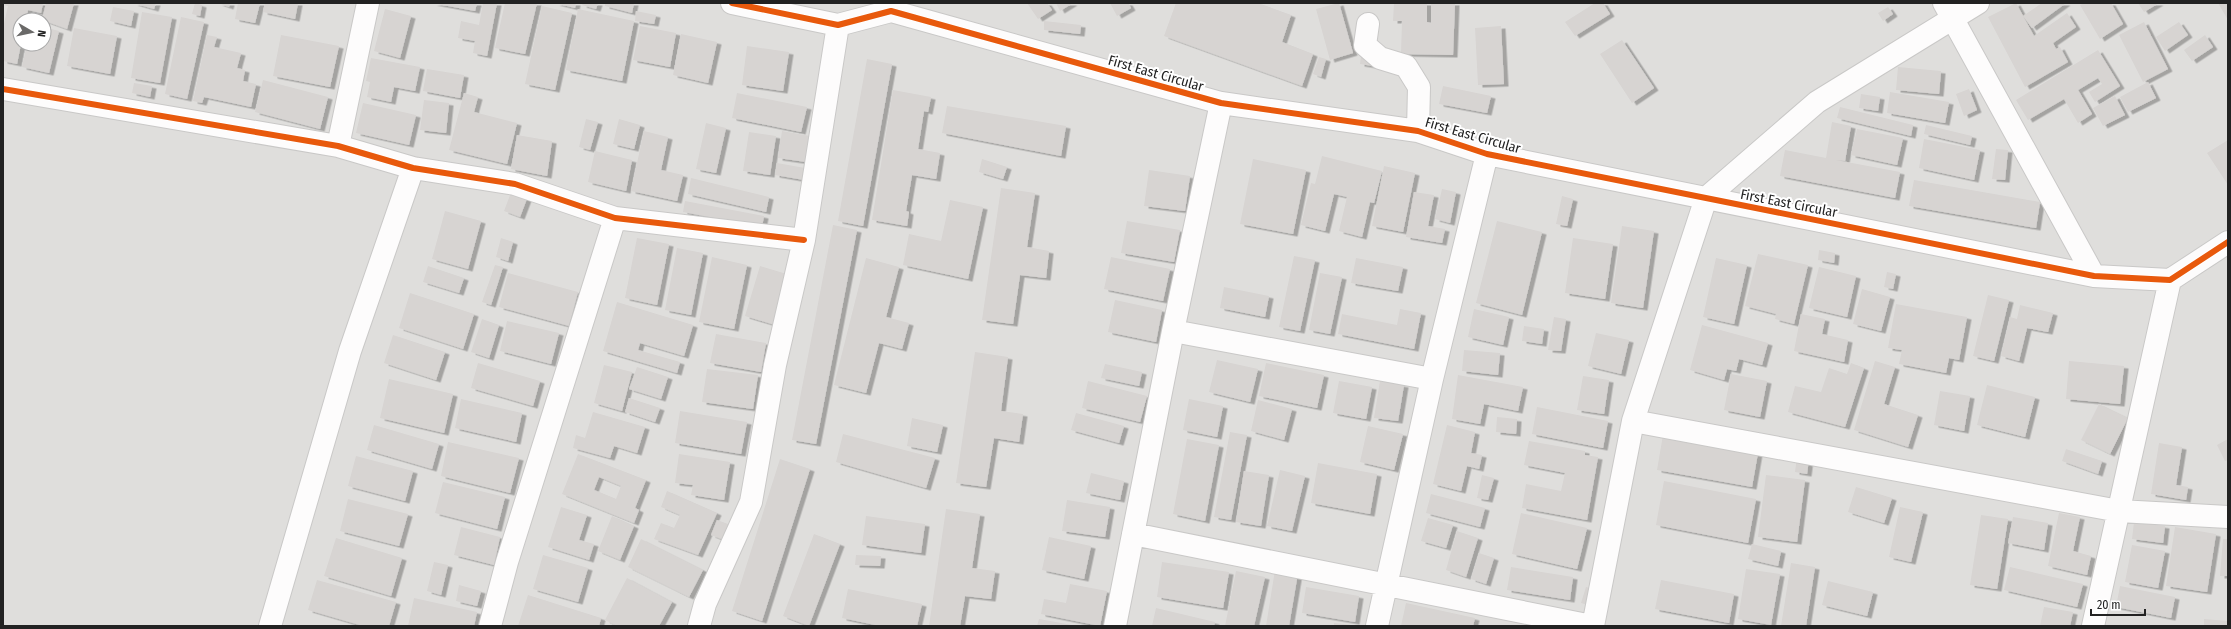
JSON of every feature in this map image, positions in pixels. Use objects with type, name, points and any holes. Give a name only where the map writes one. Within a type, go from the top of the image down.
[{"type":"street","points":[[338,146],[368,3]]},
{"type":"street","name":"First East Circular","points":[[732,3],[757,6],[838,25],[893,6],[1221,103],[1418,132],[1487,154],[2094,276],[2170,280]]},
{"type":"street","points":[[1133,534],[1592,626],[1633,421],[1706,198],[1817,102],[1948,10],[1978,3]]},
{"type":"street","points":[[1948,10],[2094,276]]},
{"type":"street","points":[[1368,24],[1365,45],[1380,58],[1406,66],[1420,87],[1418,132]]},
{"type":"street","points":[[699,626],[705,604],[751,502],[775,365],[804,240],[838,25]]},
{"type":"street","points":[[3,89],[338,146],[413,168],[515,184],[615,218],[804,240]]},
{"type":"street","points":[[1115,626],[1173,331],[1221,103]]},
{"type":"street","points":[[1377,626],[1432,379],[1487,154]]},
{"type":"street","points":[[270,626],[350,351],[413,168]]},
{"type":"street","points":[[490,626],[507,562],[615,218]]},
{"type":"street","points":[[2093,626],[2170,280],[2228,242]]},
{"type":"street","points":[[1173,331],[1432,379]]},
{"type":"street","points":[[1633,421],[2119,511],[2228,517]]},
{"type":"shaded area","points":[[3,3],[2228,3],[2228,626],[3,626]]},
{"type":"building","points":[[5,3],[43,3],[41,12],[28,10],[28,12],[12,12],[12,52],[19,52],[17,64],[3,61],[3,28],[8,6],[4,5]]},
{"type":"building","points":[[46,3],[74,3],[67,29],[52,24],[52,12],[44,12]]},
{"type":"building","points":[[133,3],[156,3],[154,9]]},
{"type":"building","points":[[195,3],[202,5],[200,16],[192,14]]},
{"type":"building","points":[[218,3],[230,3],[229,7]]},
{"type":"building","points":[[238,3],[260,3],[255,23],[235,19]]},
{"type":"building","points":[[265,3],[298,3],[295,19],[263,12]]},
{"type":"building","points":[[432,3],[477,3],[475,11]]},
{"type":"building","points":[[483,3],[497,3],[487,56],[473,53],[475,41],[458,38],[461,21],[479,25]]},
{"type":"building","points":[[505,3],[537,3],[525,54],[495,48]]},
{"type":"building","points":[[555,3],[576,3],[575,8]]},
{"type":"building","points":[[583,3],[598,3],[596,9],[582,5]]},
{"type":"building","points":[[605,3],[634,3],[632,13],[605,6]]},
{"type":"building","points":[[1027,3],[1047,3],[1052,10],[1038,19]]},
{"type":"building","points":[[1056,3],[1073,3],[1060,11]]},
{"type":"building","points":[[1110,3],[1128,3],[1131,8],[1117,16]]},
{"type":"building","points":[[1176,3],[1258,3],[1291,15],[1282,42],[1313,54],[1302,86],[1164,36]]},
{"type":"building","points":[[1339,3],[1353,53],[1330,60],[1316,9]]},
{"type":"building","points":[[1394,3],[1427,3],[1427,22],[1431,23],[1431,3],[1455,3],[1453,55],[1401,54],[1402,21],[1393,21]]},
{"type":"building","points":[[1595,3],[1603,3],[1610,14],[1575,36],[1565,22]]},
{"type":"building","points":[[2016,3],[2034,36],[2067,13],[2076,27],[2053,43],[2056,49],[2060,47],[2068,62],[2025,87],[1988,17]]},
{"type":"building","points":[[2042,3],[2066,3],[2032,28],[2023,16]]},
{"type":"building","points":[[2084,3],[2111,3],[2123,24],[2100,39],[2080,5]]},
{"type":"building","points":[[2138,3],[2159,3],[2144,12]]},
{"type":"building","points":[[2218,3],[2228,3],[2228,20]]},
{"type":"building","points":[[542,6],[572,13],[555,90],[525,84]]},
{"type":"building","points":[[113,7],[134,11],[131,26],[110,21]]},
{"type":"building","points":[[1888,7],[1893,14],[1883,21],[1878,13]]},
{"type":"building","points":[[385,9],[411,16],[400,58],[374,51]]},
{"type":"building","points":[[578,9],[634,21],[622,81],[566,70]]},
{"type":"building","points":[[636,11],[656,15],[654,24],[635,21]]},
{"type":"building","points":[[142,12],[172,17],[160,83],[131,78]]},
{"type":"building","points":[[181,17],[204,22],[187,99],[165,94]]},
{"type":"building","points":[[1044,21],[1081,25],[1080,34],[1044,30]]},
{"type":"building","points":[[2144,22],[2168,69],[2143,82],[2119,35]]},
{"type":"building","points":[[2179,22],[2188,35],[2165,51],[2156,37]]},
{"type":"building","points":[[640,26],[676,33],[670,67],[633,60]]},
{"type":"building","points":[[1501,26],[1504,84],[1478,85],[1475,28]]},
{"type":"building","points":[[74,28],[117,36],[110,74],[67,66]]},
{"type":"building","points":[[52,29],[59,31],[49,73],[22,67],[25,52],[52,52]]},
{"type":"building","points":[[681,34],[717,42],[708,83],[673,75]]},
{"type":"building","points":[[207,35],[217,37],[214,47],[241,53],[237,68],[245,70],[243,81],[256,84],[251,107],[204,97],[202,103],[193,101]]},
{"type":"building","points":[[281,35],[339,46],[330,87],[273,76]]},
{"type":"building","points":[[2205,35],[2213,47],[2192,61],[2184,50]]},
{"type":"building","points":[[1622,40],[1654,88],[1632,103],[1600,54]]},
{"type":"building","points":[[747,46],[789,52],[783,91],[742,85]]},
{"type":"building","points":[[2098,50],[2120,86],[2095,102],[2089,92],[2102,84],[2098,78],[2078,90],[2092,114],[2078,123],[2064,99],[2028,120],[2016,100]]},
{"type":"building","points":[[1361,56],[1374,58],[1373,66],[1360,64]]},
{"type":"building","points":[[1319,57],[1326,59],[1321,77],[1313,74]]},
{"type":"building","points":[[371,58],[420,67],[415,91],[394,87],[391,102],[367,97],[370,82],[366,81]]},
{"type":"building","points":[[867,59],[892,64],[863,226],[838,221]]},
{"type":"building","points":[[1898,67],[1941,71],[1939,94],[1896,90]]},
{"type":"building","points":[[427,69],[464,75],[460,98],[423,91]]},
{"type":"building","points":[[263,80],[328,97],[320,129],[255,112]]},
{"type":"building","points":[[2148,82],[2156,98],[2128,112],[2120,97]]},
{"type":"building","points":[[134,83],[152,86],[150,97],[132,93]]},
{"type":"building","points":[[1443,86],[1491,96],[1487,113],[1439,104]]},
{"type":"building","points":[[1969,89],[1977,110],[1964,116],[1956,94]]},
{"type":"building","points":[[893,90],[931,97],[928,112],[924,111],[918,149],[940,153],[936,179],[912,175],[906,211],[909,212],[907,226],[872,220]]},
{"type":"building","points":[[1890,92],[1949,102],[1945,123],[1887,113]]},
{"type":"building","points":[[464,93],[478,97],[474,112],[517,123],[507,164],[449,150]]},
{"type":"building","points":[[737,93],[807,107],[801,132],[732,118]]},
{"type":"building","points":[[1861,94],[1880,97],[1878,111],[1859,108]]},
{"type":"building","points":[[2115,96],[2125,115],[2103,126],[2093,108]]},
{"type":"building","points":[[424,100],[449,103],[446,133],[420,130]]},
{"type":"building","points":[[363,103],[416,115],[409,145],[356,133]]},
{"type":"building","points":[[947,106],[1066,126],[1061,156],[942,133]]},
{"type":"building","points":[[1840,107],[1913,125],[1911,136],[1837,118]]},
{"type":"building","points":[[586,119],[598,122],[590,150],[579,147]]},
{"type":"building","points":[[619,119],[640,125],[634,149],[613,144]]},
{"type":"building","points":[[1832,122],[1851,126],[1845,161],[1836,160],[1900,172],[1895,198],[1780,176],[1785,150],[1826,158]]},
{"type":"building","points":[[706,123],[726,128],[716,173],[696,169]]},
{"type":"building","points":[[1926,125],[1972,136],[1970,145],[1924,134]]},
{"type":"building","points":[[1857,129],[1903,138],[1897,165],[1851,155]]},
{"type":"building","points":[[644,131],[668,137],[661,170],[683,175],[677,201],[631,191]]},
{"type":"building","points":[[782,131],[810,136],[806,162],[778,158]]},
{"type":"building","points":[[749,132],[776,136],[770,175],[743,171]]},
{"type":"building","points":[[517,135],[552,141],[547,176],[511,169]]},
{"type":"building","points":[[1924,139],[1980,150],[1974,180],[1919,168]]},
{"type":"building","points":[[2228,140],[2228,185],[2207,153]]},
{"type":"building","points":[[1996,149],[2008,150],[2005,180],[1992,179]]},
{"type":"building","points":[[595,151],[632,160],[626,191],[588,182]]},
{"type":"building","points":[[1322,156],[1382,171],[1374,203],[1370,202],[1362,237],[1339,231],[1347,197],[1334,194],[1325,231],[1301,225],[1311,183],[1315,184]]},
{"type":"building","points":[[982,159],[1007,167],[1003,179],[979,172]]},
{"type":"building","points":[[1253,159],[1306,170],[1293,234],[1240,224]]},
{"type":"building","points":[[777,163],[805,168],[804,180],[775,175]]},
{"type":"building","points":[[1384,166],[1415,173],[1403,232],[1372,226]]},
{"type":"building","points":[[1149,170],[1190,176],[1185,211],[1144,206]]},
{"type":"building","points":[[691,178],[769,197],[766,212],[688,194]]},
{"type":"building","points":[[1914,180],[2040,202],[2036,228],[1909,206]]},
{"type":"building","points":[[1001,188],[1035,193],[1027,247],[1049,251],[1046,278],[1020,275],[1013,324],[982,320]]},
{"type":"building","points":[[1442,189],[1456,192],[1450,223],[1435,219]]},
{"type":"building","points":[[512,190],[528,196],[520,217],[504,211]]},
{"type":"building","points":[[1414,192],[1434,195],[1428,226],[1445,229],[1442,243],[1406,237]]},
{"type":"building","points":[[1562,196],[1573,199],[1567,226],[1556,224]]},
{"type":"building","points":[[950,200],[983,207],[968,279],[903,265],[909,234],[941,241]]},
{"type":"building","points":[[685,201],[764,216],[762,227],[683,212]]},
{"type":"building","points":[[445,211],[481,221],[468,269],[432,259]]},
{"type":"building","points":[[1127,221],[1180,230],[1174,262],[1121,253]]},
{"type":"building","points":[[1497,221],[1542,232],[1522,315],[1476,303]]},
{"type":"building","points":[[833,225],[857,230],[816,444],[792,440]]},
{"type":"building","points":[[1622,226],[1654,231],[1643,308],[1611,303]]},
{"type":"building","points":[[501,238],[513,242],[508,261],[496,257]]},
{"type":"building","points":[[637,238],[669,244],[657,305],[625,298]]},
{"type":"building","points":[[1573,238],[1613,244],[1605,299],[1565,293]]},
{"type":"building","points":[[677,248],[703,253],[691,315],[665,310]]},
{"type":"building","points":[[1819,250],[1835,253],[1834,263],[1818,260]]},
{"type":"building","points":[[1758,254],[1808,265],[1794,324],[1775,319],[1776,314],[1745,306]]},
{"type":"building","points":[[1294,256],[1315,260],[1300,331],[1279,327]]},
{"type":"building","points":[[712,257],[747,265],[734,329],[699,322]]},
{"type":"building","points":[[1111,257],[1170,269],[1163,301],[1104,289]]},
{"type":"building","points":[[866,258],[899,267],[886,317],[909,323],[902,349],[879,343],[866,393],[834,385]]},
{"type":"building","points":[[1356,258],[1403,267],[1398,291],[1351,283]]},
{"type":"building","points":[[1716,258],[1747,265],[1734,324],[1703,317]]},
{"type":"building","points":[[495,265],[503,267],[491,305],[482,302]]},
{"type":"building","points":[[428,266],[464,278],[459,293],[423,282]]},
{"type":"building","points":[[760,266],[790,275],[775,325],[745,316]]},
{"type":"building","points":[[1819,267],[1856,276],[1847,317],[1809,308]]},
{"type":"building","points":[[1887,272],[1896,274],[1893,289],[1884,287]]},
{"type":"building","points":[[508,273],[578,292],[569,326],[499,307]]},
{"type":"building","points":[[1320,273],[1342,277],[1330,334],[1309,330]]},
{"type":"building","points":[[1224,287],[1269,296],[1265,317],[1220,308]]},
{"type":"building","points":[[1862,289],[1890,297],[1881,331],[1853,324]]},
{"type":"building","points":[[410,293],[474,314],[463,349],[399,328]]},
{"type":"building","points":[[1988,295],[2009,300],[1994,361],[1973,356]]},
{"type":"building","points":[[1115,300],[1162,310],[1156,342],[1108,332]]},
{"type":"building","points":[[617,302],[693,325],[684,356],[640,343],[638,350],[680,362],[677,373],[603,351]]},
{"type":"building","points":[[1896,304],[1967,317],[1959,360],[1949,358],[1946,373],[1899,364],[1902,350],[1888,348]]},
{"type":"building","points":[[2020,305],[2053,313],[2048,332],[2027,328],[2019,361],[2001,356],[2010,317],[2017,319]]},
{"type":"building","points":[[1400,309],[1421,313],[1414,349],[1338,334],[1342,314],[1397,325]]},
{"type":"building","points":[[1474,309],[1509,317],[1503,345],[1468,337]]},
{"type":"building","points":[[1801,314],[1825,319],[1822,334],[1848,340],[1844,362],[1794,351]]},
{"type":"building","points":[[1554,317],[1566,319],[1561,351],[1548,350]]},
{"type":"building","points":[[482,319],[499,325],[489,358],[471,352]]},
{"type":"building","points":[[507,321],[559,333],[551,364],[500,351]]},
{"type":"building","points":[[1702,325],[1768,343],[1762,365],[1739,359],[1736,371],[1727,369],[1724,380],[1690,370]]},
{"type":"building","points":[[1524,326],[1544,329],[1542,344],[1522,341]]},
{"type":"building","points":[[1596,333],[1629,340],[1621,374],[1588,366]]},
{"type":"building","points":[[716,334],[766,343],[761,372],[710,363]]},
{"type":"building","points":[[393,335],[445,352],[436,380],[384,363]]},
{"type":"building","points":[[1464,350],[1500,353],[1498,375],[1462,371]]},
{"type":"building","points":[[975,352],[1008,357],[1001,411],[1023,414],[1019,442],[994,438],[986,487],[956,483]]},
{"type":"building","points":[[1217,360],[1258,369],[1250,402],[1209,392]]},
{"type":"building","points":[[1875,361],[1895,367],[1884,404],[1918,415],[1908,447],[1854,430]]},
{"type":"building","points":[[2069,361],[2124,366],[2120,404],[2066,399]]},
{"type":"building","points":[[478,363],[540,381],[533,406],[471,388]]},
{"type":"building","points":[[1266,363],[1324,375],[1317,408],[1259,396]]},
{"type":"building","points":[[1851,363],[1864,368],[1845,427],[1788,412],[1795,386],[1821,392],[1829,368],[1847,374]]},
{"type":"building","points":[[1105,364],[1142,372],[1139,386],[1101,378]]},
{"type":"building","points":[[604,365],[632,372],[622,411],[594,403]]},
{"type":"building","points":[[637,367],[668,377],[661,399],[629,389]]},
{"type":"building","points":[[707,369],[758,375],[753,409],[702,402]]},
{"type":"building","points":[[1731,374],[1767,381],[1760,417],[1724,410]]},
{"type":"building","points":[[1458,375],[1523,387],[1518,411],[1484,404],[1480,424],[1452,419]]},
{"type":"building","points":[[1583,376],[1609,380],[1604,414],[1577,410]]},
{"type":"building","points":[[389,379],[453,394],[444,433],[380,418]]},
{"type":"building","points":[[1088,381],[1147,396],[1140,422],[1082,408]]},
{"type":"building","points":[[1339,381],[1372,387],[1366,419],[1333,413]]},
{"type":"building","points":[[1380,381],[1404,385],[1398,421],[1374,418]]},
{"type":"building","points":[[1987,385],[2035,397],[2025,437],[1977,425]]},
{"type":"building","points":[[1940,391],[1970,396],[1964,431],[1934,425]]},
{"type":"building","points":[[629,398],[660,408],[655,422],[625,412]]},
{"type":"building","points":[[461,399],[522,413],[516,442],[455,428]]},
{"type":"building","points":[[1189,399],[1223,406],[1217,437],[1183,430]]},
{"type":"building","points":[[1258,400],[1292,409],[1284,440],[1251,431]]},
{"type":"building","points":[[2099,404],[2128,418],[2110,454],[2081,440]]},
{"type":"building","points":[[1537,407],[1608,421],[1603,448],[1532,434]]},
{"type":"building","points":[[680,411],[747,422],[741,454],[675,443]]},
{"type":"building","points":[[593,412],[645,427],[637,453],[614,446],[610,458],[573,448],[576,435],[585,438]]},
{"type":"building","points":[[1076,413],[1124,426],[1119,443],[1071,430]]},
{"type":"building","points":[[1497,417],[1517,419],[1516,434],[1496,432]]},
{"type":"building","points":[[912,418],[943,425],[937,452],[907,446]]},
{"type":"building","points":[[374,425],[439,444],[432,469],[367,450]]},
{"type":"building","points":[[1447,425],[1475,432],[1471,453],[1482,455],[1479,469],[1467,466],[1461,491],[1433,484]]},
{"type":"building","points":[[1368,426],[1403,434],[1394,470],[1360,462]]},
{"type":"building","points":[[1230,432],[1247,435],[1231,520],[1214,517]]},
{"type":"building","points":[[843,434],[935,458],[926,488],[836,462]]},
{"type":"building","points":[[1663,435],[1758,453],[1752,487],[1657,470]]},
{"type":"building","points":[[1187,439],[1219,445],[1205,521],[1173,514]]},
{"type":"building","points":[[2228,439],[2228,460],[2225,461],[2217,445]]},
{"type":"building","points":[[1529,441],[1585,451],[1585,455],[1598,457],[1587,520],[1522,508],[1526,484],[1561,491],[1565,473],[1524,465]]},
{"type":"building","points":[[448,442],[519,458],[510,493],[441,476]]},
{"type":"building","points":[[2159,443],[2182,447],[2176,485],[2188,487],[2186,500],[2151,494]]},
{"type":"building","points":[[2066,449],[2102,461],[2098,474],[2062,461]]},
{"type":"building","points":[[578,454],[646,480],[635,508],[639,510],[634,523],[562,494]],"holes":[[[599,477],[621,486],[616,499],[594,490]]]},
{"type":"building","points":[[679,454],[730,462],[724,500],[691,495],[693,485],[675,483]]},
{"type":"building","points":[[356,456],[413,471],[405,501],[348,486]]},
{"type":"building","points":[[1797,457],[1809,459],[1807,474],[1795,472]]},
{"type":"building","points":[[780,459],[810,469],[762,621],[732,611]]},
{"type":"building","points":[[1318,463],[1377,474],[1370,514],[1311,503]]},
{"type":"building","points":[[1280,470],[1305,476],[1292,531],[1267,526]]},
{"type":"building","points":[[1244,471],[1269,475],[1261,526],[1236,522]]},
{"type":"building","points":[[1091,473],[1124,481],[1120,500],[1086,493]]},
{"type":"building","points":[[1482,475],[1494,478],[1488,500],[1477,498]]},
{"type":"building","points":[[1766,475],[1805,480],[1797,542],[1758,537]]},
{"type":"building","points":[[1664,481],[1756,499],[1748,543],[1656,525]]},
{"type":"building","points":[[443,482],[505,497],[497,529],[435,513]]},
{"type":"building","points":[[1856,487],[1892,498],[1884,523],[1848,512]]},
{"type":"building","points":[[667,491],[717,513],[698,555],[654,539],[661,523],[674,528],[680,515],[661,507]]},
{"type":"building","points":[[1431,494],[1485,508],[1480,527],[1426,513]]},
{"type":"building","points":[[348,499],[408,514],[399,546],[340,531]]},
{"type":"building","points":[[1067,500],[1110,507],[1105,537],[1062,531]]},
{"type":"building","points":[[561,507],[587,515],[579,540],[594,544],[589,560],[548,547]]},
{"type":"building","points":[[1900,507],[1923,512],[1911,562],[1889,557]]},
{"type":"building","points":[[946,509],[980,514],[972,568],[995,571],[991,599],[965,596],[960,626],[929,626]]},
{"type":"building","points":[[1521,513],[1587,528],[1577,569],[1512,554]]},
{"type":"building","points":[[2059,513],[2080,517],[2073,551],[2091,556],[2087,575],[2048,566]]},
{"type":"building","points":[[1981,515],[2008,519],[1997,589],[1970,585]]},
{"type":"building","points":[[612,516],[634,526],[620,560],[598,551]]},
{"type":"building","points":[[866,516],[925,524],[921,553],[862,545]]},
{"type":"building","points":[[2013,517],[2048,523],[2044,550],[2008,543]]},
{"type":"building","points":[[1428,518],[1453,525],[1446,548],[1421,541]]},
{"type":"building","points":[[717,520],[736,527],[729,542],[711,535]]},
{"type":"building","points":[[2134,522],[2165,526],[2163,543],[2132,539]]},
{"type":"building","points":[[461,527],[500,537],[494,565],[454,555]]},
{"type":"building","points":[[2175,527],[2216,534],[2207,592],[2166,586]]},
{"type":"building","points":[[1457,531],[1478,538],[1466,577],[1446,570]]},
{"type":"building","points":[[814,534],[840,544],[809,626],[783,616]]},
{"type":"building","points":[[1049,537],[1091,546],[1084,579],[1042,570]]},
{"type":"building","points":[[336,538],[402,558],[391,596],[324,576]]},
{"type":"building","points":[[641,539],[703,570],[689,597],[628,567]]},
{"type":"building","points":[[2223,539],[2228,539],[2228,576],[2220,576]]},
{"type":"building","points":[[1752,544],[1781,551],[1778,566],[1748,559]]},
{"type":"building","points":[[2132,545],[2165,551],[2158,588],[2125,582]]},
{"type":"building","points":[[1479,553],[1494,558],[1486,584],[1471,579]]},
{"type":"building","points":[[543,555],[588,568],[578,602],[533,589]]},
{"type":"building","points":[[856,555],[881,556],[880,566],[855,565]]},
{"type":"building","points":[[434,562],[448,565],[441,595],[427,591]]},
{"type":"building","points":[[1162,562],[1229,572],[1223,608],[1157,597]]},
{"type":"building","points":[[1791,563],[1815,567],[1806,626],[1781,626]]},
{"type":"building","points":[[1511,567],[1573,577],[1570,600],[1507,590]]},
{"type":"building","points":[[2010,567],[2083,584],[2077,607],[2004,590]]},
{"type":"building","points":[[1746,569],[1780,574],[1771,625],[1738,619]]},
{"type":"building","points":[[1275,570],[1298,573],[1289,626],[1266,626]]},
{"type":"building","points":[[1236,571],[1265,577],[1254,626],[1225,626]]},
{"type":"building","points":[[627,578],[672,602],[659,626],[617,626],[605,620]]},
{"type":"building","points":[[317,580],[396,602],[389,626],[363,626],[308,610]]},
{"type":"building","points":[[1661,580],[1734,594],[1729,623],[1655,609]]},
{"type":"building","points":[[1828,581],[1873,592],[1867,616],[1822,605]]},
{"type":"building","points":[[1070,584],[1107,591],[1100,626],[1041,614],[1044,599],[1066,603]]},
{"type":"building","points":[[459,585],[481,591],[477,606],[456,601]]},
{"type":"building","points":[[2120,586],[2175,597],[2171,618],[2116,607]]},
{"type":"building","points":[[1306,587],[1359,596],[1355,622],[1302,613]]},
{"type":"building","points":[[1586,587],[1596,590],[1592,606],[1581,603]]},
{"type":"building","points":[[848,589],[922,604],[917,626],[880,626],[842,618]]},
{"type":"building","points":[[528,595],[601,618],[599,626],[518,626]]},
{"type":"building","points":[[414,598],[477,612],[474,626],[408,626]]},
{"type":"building","points":[[1406,603],[1475,618],[1473,626],[1401,626]]},
{"type":"building","points":[[2044,607],[2073,612],[2070,626],[2040,626]]},
{"type":"building","points":[[1156,608],[1215,622],[1214,626],[1152,626]]},
{"type":"building","points":[[1039,619],[1072,625],[1072,626],[1037,626]]},
{"type":"building","points":[[2204,619],[2228,621],[2228,626],[2204,626]]},
{"type":"building","points":[[1334,623],[1352,625],[1352,626],[1334,626]]},
{"type":"cycle path","points":[[732,3],[838,25],[891,11],[1221,103],[1418,131],[1487,154],[2094,276],[2170,280],[2228,242]]},
{"type":"cycle path","points":[[3,89],[338,146],[413,168],[515,184],[615,218],[804,240]]}]
